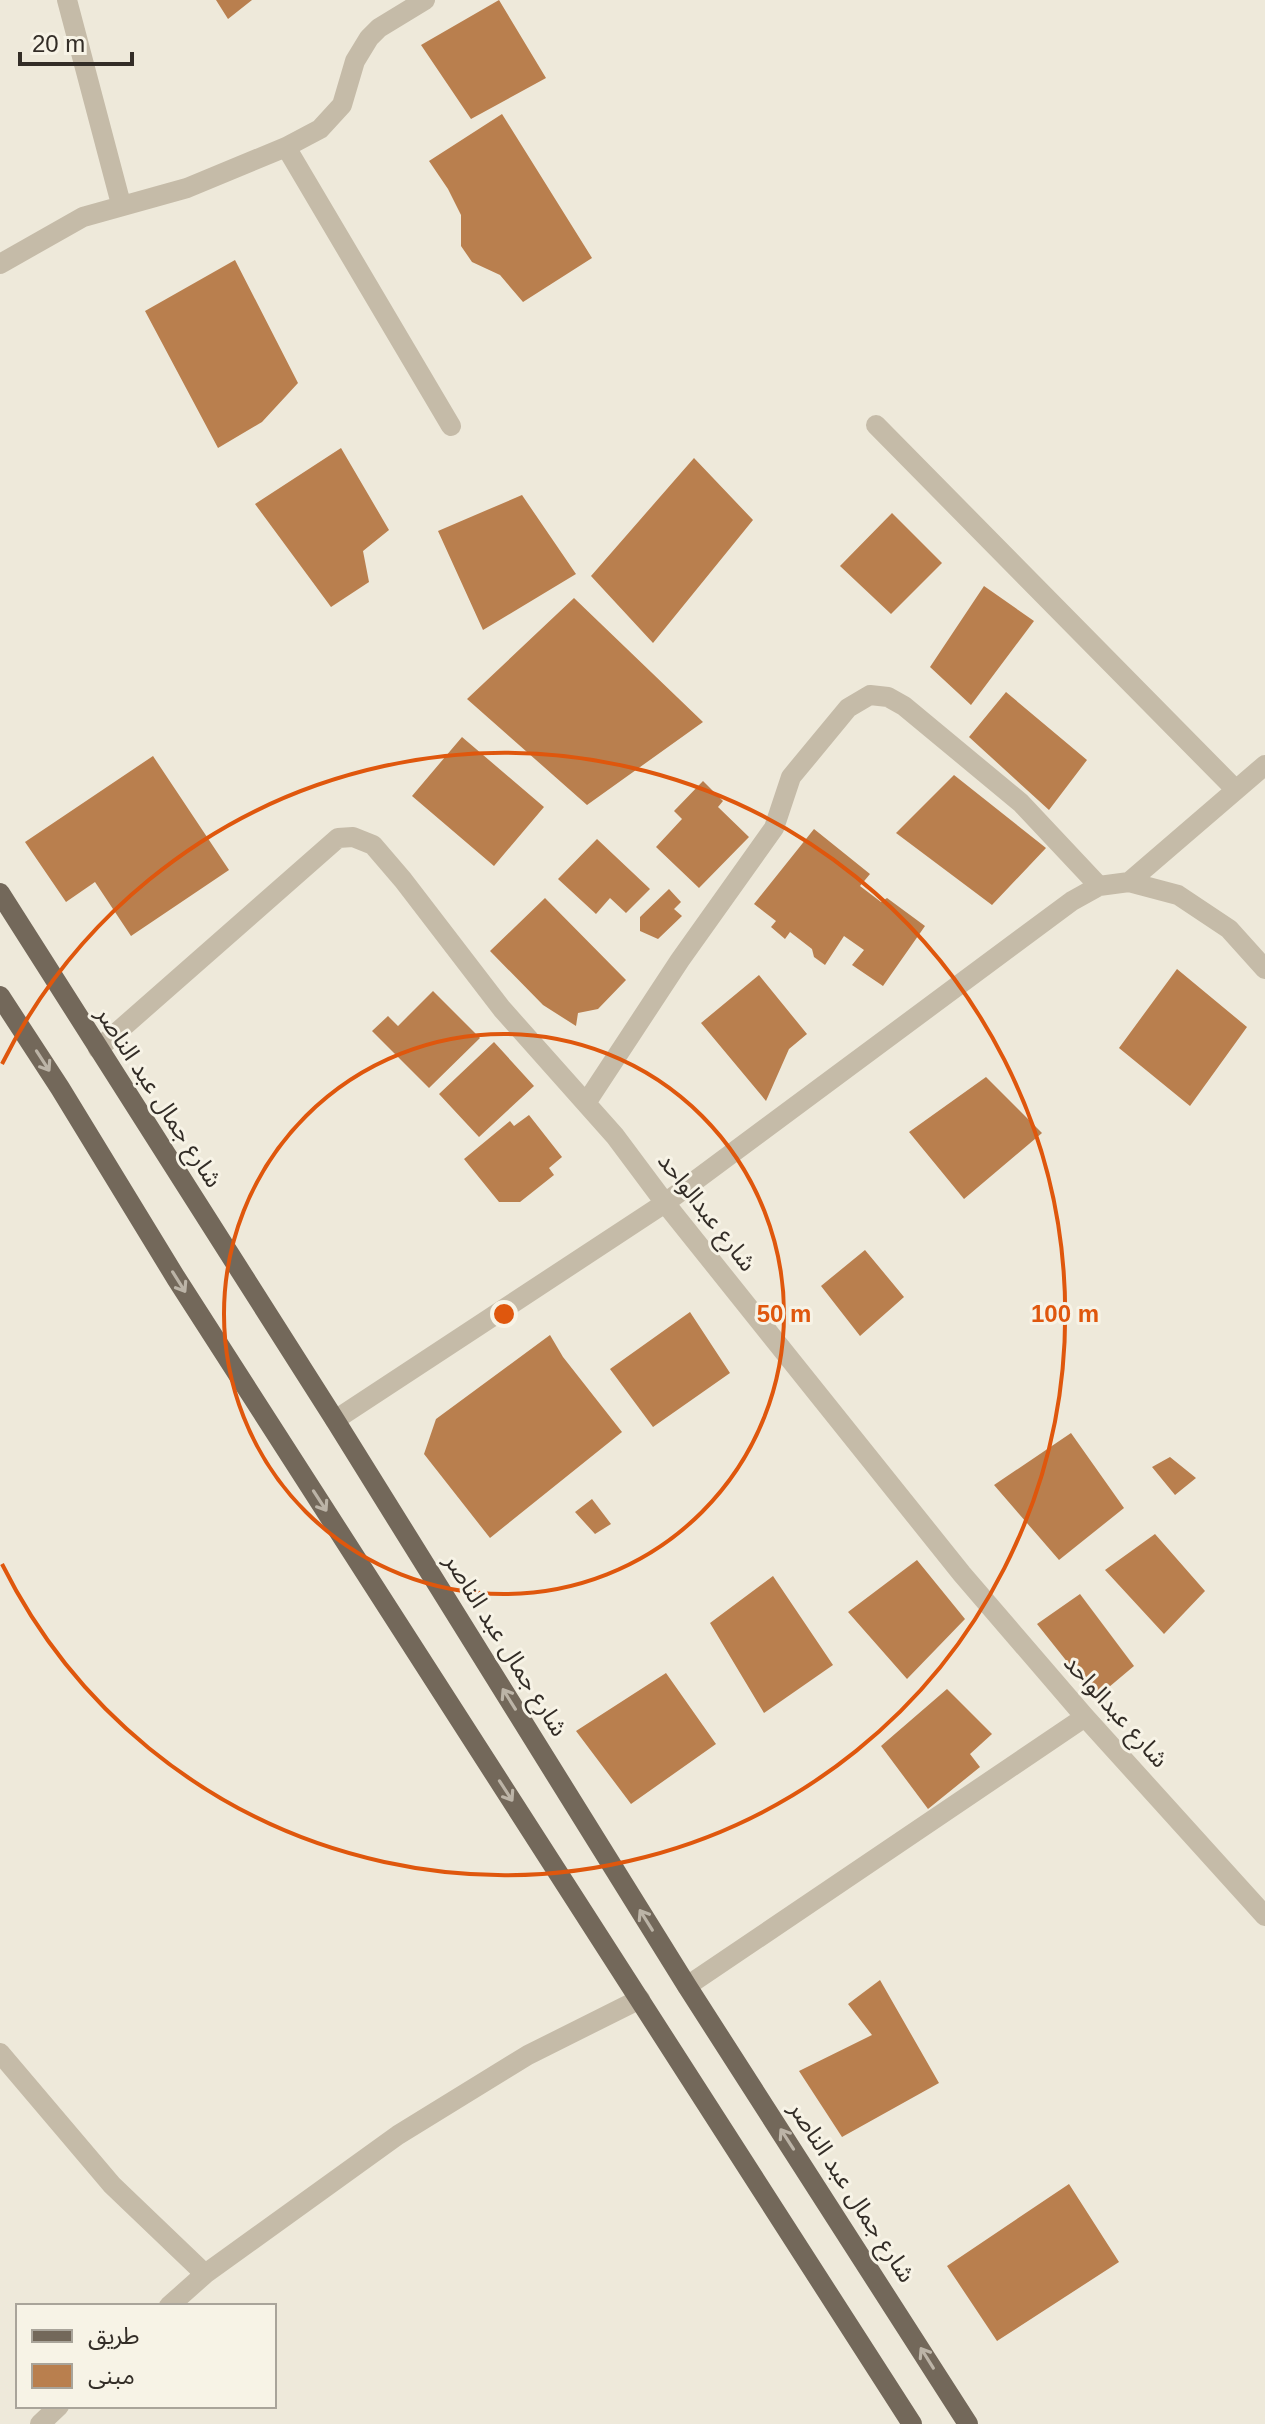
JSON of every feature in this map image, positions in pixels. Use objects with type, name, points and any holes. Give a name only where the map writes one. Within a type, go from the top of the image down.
[{"type":"main road","name":"شارع جمال عبد الناصر","points":[[0,893],[335,1420],[687,1986],[968,2424]]},
{"type":"main road","points":[[0,996],[176,1278],[912,2424]]},
{"type":"street","points":[[67,0],[121,204]]},
{"type":"street","points":[[0,264],[65,225],[121,204],[187,188],[286,147],[320,129],[332,118],[348,90],[355,61],[369,38],[379,28],[425,0]]},
{"type":"street","points":[[286,147],[451,426]]},
{"type":"street","points":[[876,425],[1236,790]]},
{"type":"street","points":[[586,1103],[680,960],[774,828],[791,777],[848,708],[870,695],[888,697],[904,706],[1021,803],[1099,886]]},
{"type":"street","points":[[1129,882],[1265,765]]},
{"type":"street","name":"شارع عبدالواحد","points":[[98,1049],[338,838],[353,837],[373,845],[502,1009],[615,1136],[665,1203],[962,1574],[1085,1717],[1265,1916]]},
{"type":"street","points":[[335,1420],[665,1203],[1072,901],[1099,886],[1129,882],[1178,895],[1229,929],[1265,969]]},
{"type":"street","points":[[687,1986],[1085,1717]]},
{"type":"street","points":[[171,2304],[205,2274],[398,2135],[528,2055],[640,1999]]},
{"type":"street","points":[[0,2053],[112,2185],[205,2274]]},
{"type":"street","points":[[40,2424],[57,2408]]},
{"type":"building","points":[[216,0],[252,0],[228,19]]},
{"type":"building","points":[[499,0],[546,78],[471,119],[421,45]]},
{"type":"building","points":[[502,114],[592,258],[523,302],[500,275],[472,262],[461,246],[461,215],[429,161]]},
{"type":"building","points":[[235,260],[298,383],[262,422],[218,448],[145,311]]},
{"type":"building","points":[[341,448],[389,530],[363,551],[369,582],[331,607],[255,504]]},
{"type":"building","points":[[694,458],[753,520],[653,643],[591,576]]},
{"type":"building","points":[[522,495],[576,574],[483,630],[438,531]]},
{"type":"building","points":[[892,513],[942,563],[891,614],[840,566]]},
{"type":"building","points":[[984,586],[1034,621],[971,705],[930,667]]},
{"type":"building","points":[[574,598],[703,722],[587,805],[467,699]]},
{"type":"building","points":[[1006,692],[1087,760],[1049,810],[969,737]]},
{"type":"building","points":[[462,737],[544,807],[494,866],[412,796]]},
{"type":"building","points":[[153,756],[229,870],[131,936],[95,882],[66,902],[25,842]]},
{"type":"building","points":[[954,775],[1046,848],[992,905],[896,833]]},
{"type":"building","points":[[703,781],[723,801],[718,807],[749,837],[699,888],[656,847],[682,819],[674,811]]},
{"type":"building","points":[[814,829],[870,874],[860,886],[881,902],[887,898],[925,926],[883,986],[852,965],[864,950],[844,936],[825,965],[814,957],[812,949],[790,932],[785,939],[771,927],[776,921],[754,904]]},
{"type":"building","points":[[597,839],[650,889],[626,913],[610,898],[596,914],[558,879]]},
{"type":"building","points":[[669,889],[681,902],[674,909],[682,916],[658,939],[640,931],[640,917]]},
{"type":"building","points":[[545,898],[626,980],[598,1009],[578,1013],[576,1026],[543,1005],[490,951]]},
{"type":"building","points":[[1177,969],[1247,1027],[1190,1106],[1119,1048]]},
{"type":"building","points":[[759,975],[807,1034],[789,1049],[766,1101],[701,1023]]},
{"type":"building","points":[[433,991],[480,1038],[429,1088],[372,1031],[388,1016],[398,1026]]},
{"type":"building","points":[[494,1042],[534,1086],[479,1137],[439,1094]]},
{"type":"building","points":[[986,1077],[1042,1133],[964,1199],[909,1132]]},
{"type":"building","points":[[529,1115],[562,1157],[549,1168],[554,1175],[520,1202],[499,1202],[464,1159],[510,1121],[514,1126]]},
{"type":"building","points":[[865,1250],[904,1297],[860,1336],[821,1286]]},
{"type":"building","points":[[690,1312],[730,1373],[653,1427],[610,1369]]},
{"type":"building","points":[[550,1335],[563,1357],[622,1432],[490,1538],[424,1454],[436,1419]]},
{"type":"building","points":[[1071,1433],[1124,1508],[1059,1560],[994,1485]]},
{"type":"building","points":[[1170,1457],[1196,1478],[1175,1495],[1152,1467]]},
{"type":"building","points":[[592,1499],[611,1524],[595,1534],[575,1512]]},
{"type":"building","points":[[1155,1534],[1205,1591],[1164,1634],[1105,1570]]},
{"type":"building","points":[[917,1560],[965,1619],[907,1679],[848,1612]]},
{"type":"building","points":[[773,1576],[833,1665],[764,1713],[710,1623]]},
{"type":"building","points":[[1080,1594],[1134,1666],[1096,1698],[1037,1624]]},
{"type":"building","points":[[666,1673],[716,1744],[631,1804],[576,1731]]},
{"type":"building","points":[[947,1689],[992,1734],[970,1754],[980,1767],[928,1809],[881,1746]]},
{"type":"building","points":[[880,1980],[939,2083],[842,2137],[799,2071],[872,2035],[848,2004]]},
{"type":"building","points":[[1069,2184],[1119,2262],[997,2341],[947,2266]]}]
